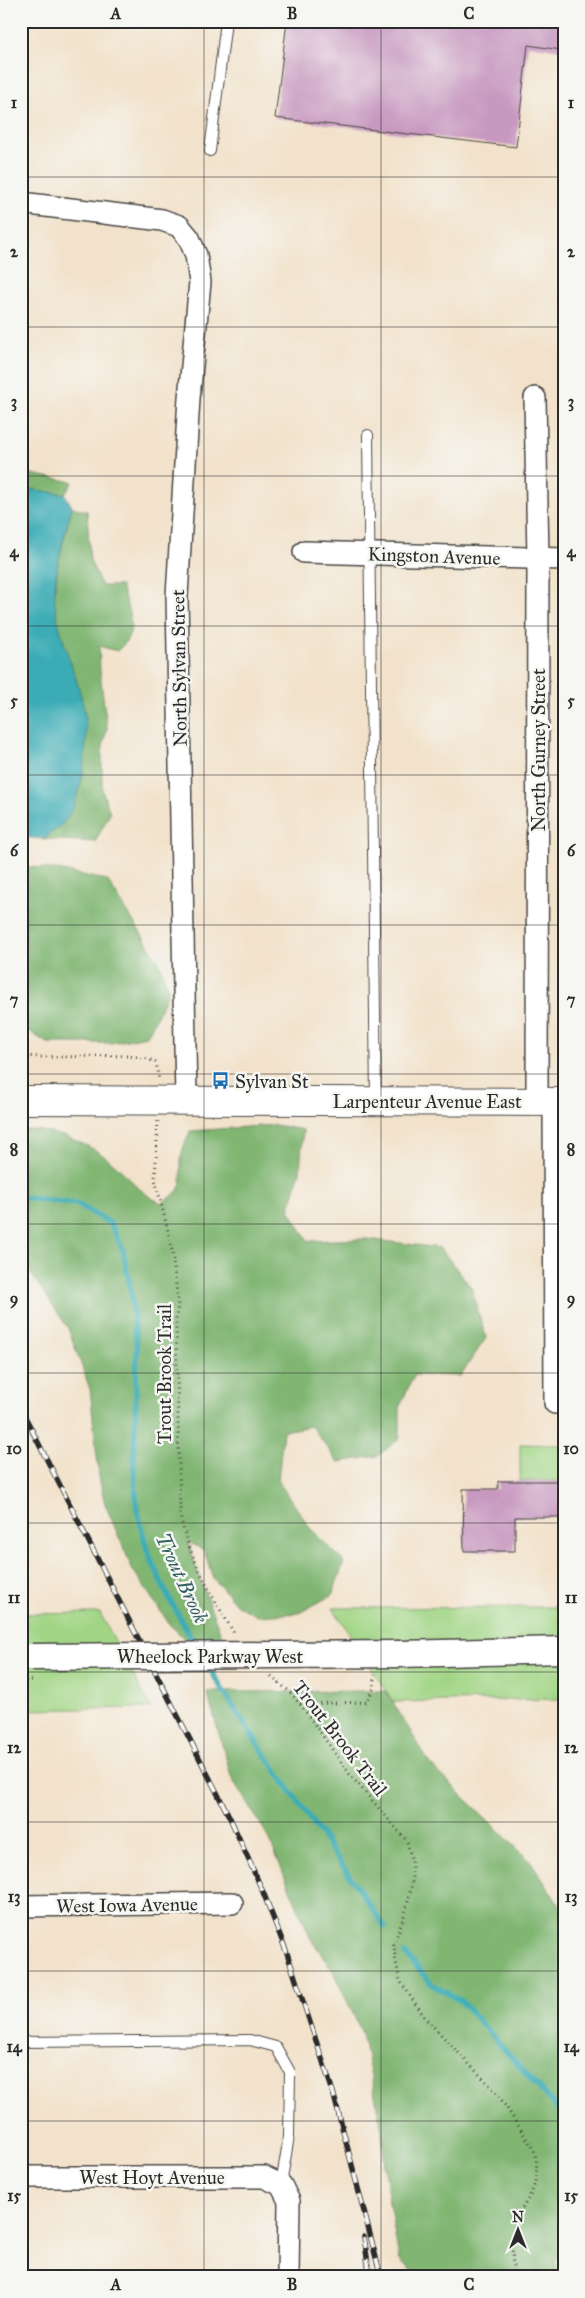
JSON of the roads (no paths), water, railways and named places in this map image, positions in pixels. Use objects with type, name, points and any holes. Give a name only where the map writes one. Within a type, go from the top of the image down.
[{"type":"main road","name":"Larpenteur Avenue East","points":[[21,1100],[552,1102]]},
{"type":"street","name":"North Sylvan Street","points":[[21,203],[162,220],[179,226],[188,238],[196,255],[200,282],[188,398],[177,596],[186,1101]]},
{"type":"street","name":"North Gurney Street","points":[[535,398],[552,1102],[555,1403]]},
{"type":"street","name":"Kingston Avenue","points":[[304,552],[564,559]]},
{"type":"street","name":"Wheelock Parkway West","points":[[26,1657],[399,1654],[564,1650]]},
{"type":"street","name":"West Iowa Avenue","points":[[21,1906],[232,1903]]},
{"type":"street","name":"West Hoyt Avenue","points":[[21,2177],[264,2177],[281,2185]]},
{"type":"street","points":[[281,2185],[289,2201],[288,2277]]},
{"type":"lane","points":[[210,151],[226,21]]},
{"type":"lane","points":[[368,435],[376,1102]]},
{"type":"lane","points":[[21,2042],[250,2040],[276,2047],[290,2072],[289,2136],[281,2185]]},
{"type":"water","points":[[21,488],[65,494],[72,507],[57,569],[55,604],[57,618],[85,715],[85,755],[80,786],[71,812],[62,824],[44,839],[21,837]]},
{"type":"waterway","name":"Trout Brook","points":[[21,1197],[77,1204],[110,1223],[123,1250],[131,1293],[137,1349],[134,1467],[137,1509],[147,1550],[164,1589],[197,1649]]},
{"type":"waterway","name":"Trout Brook","points":[[206,1663],[240,1718],[385,1927]]},
{"type":"waterway","name":"Trout Brook","points":[[405,1954],[433,1985],[461,2001],[564,2116]]},
{"type":"railway","points":[[21,1409],[230,1818],[263,1892],[287,1953],[333,2092],[381,2277]]},
{"type":"railway","points":[[364,2237],[370,2277]]},
{"type":"place","name":"Sylvan St","points":[[221,1081]]}]
